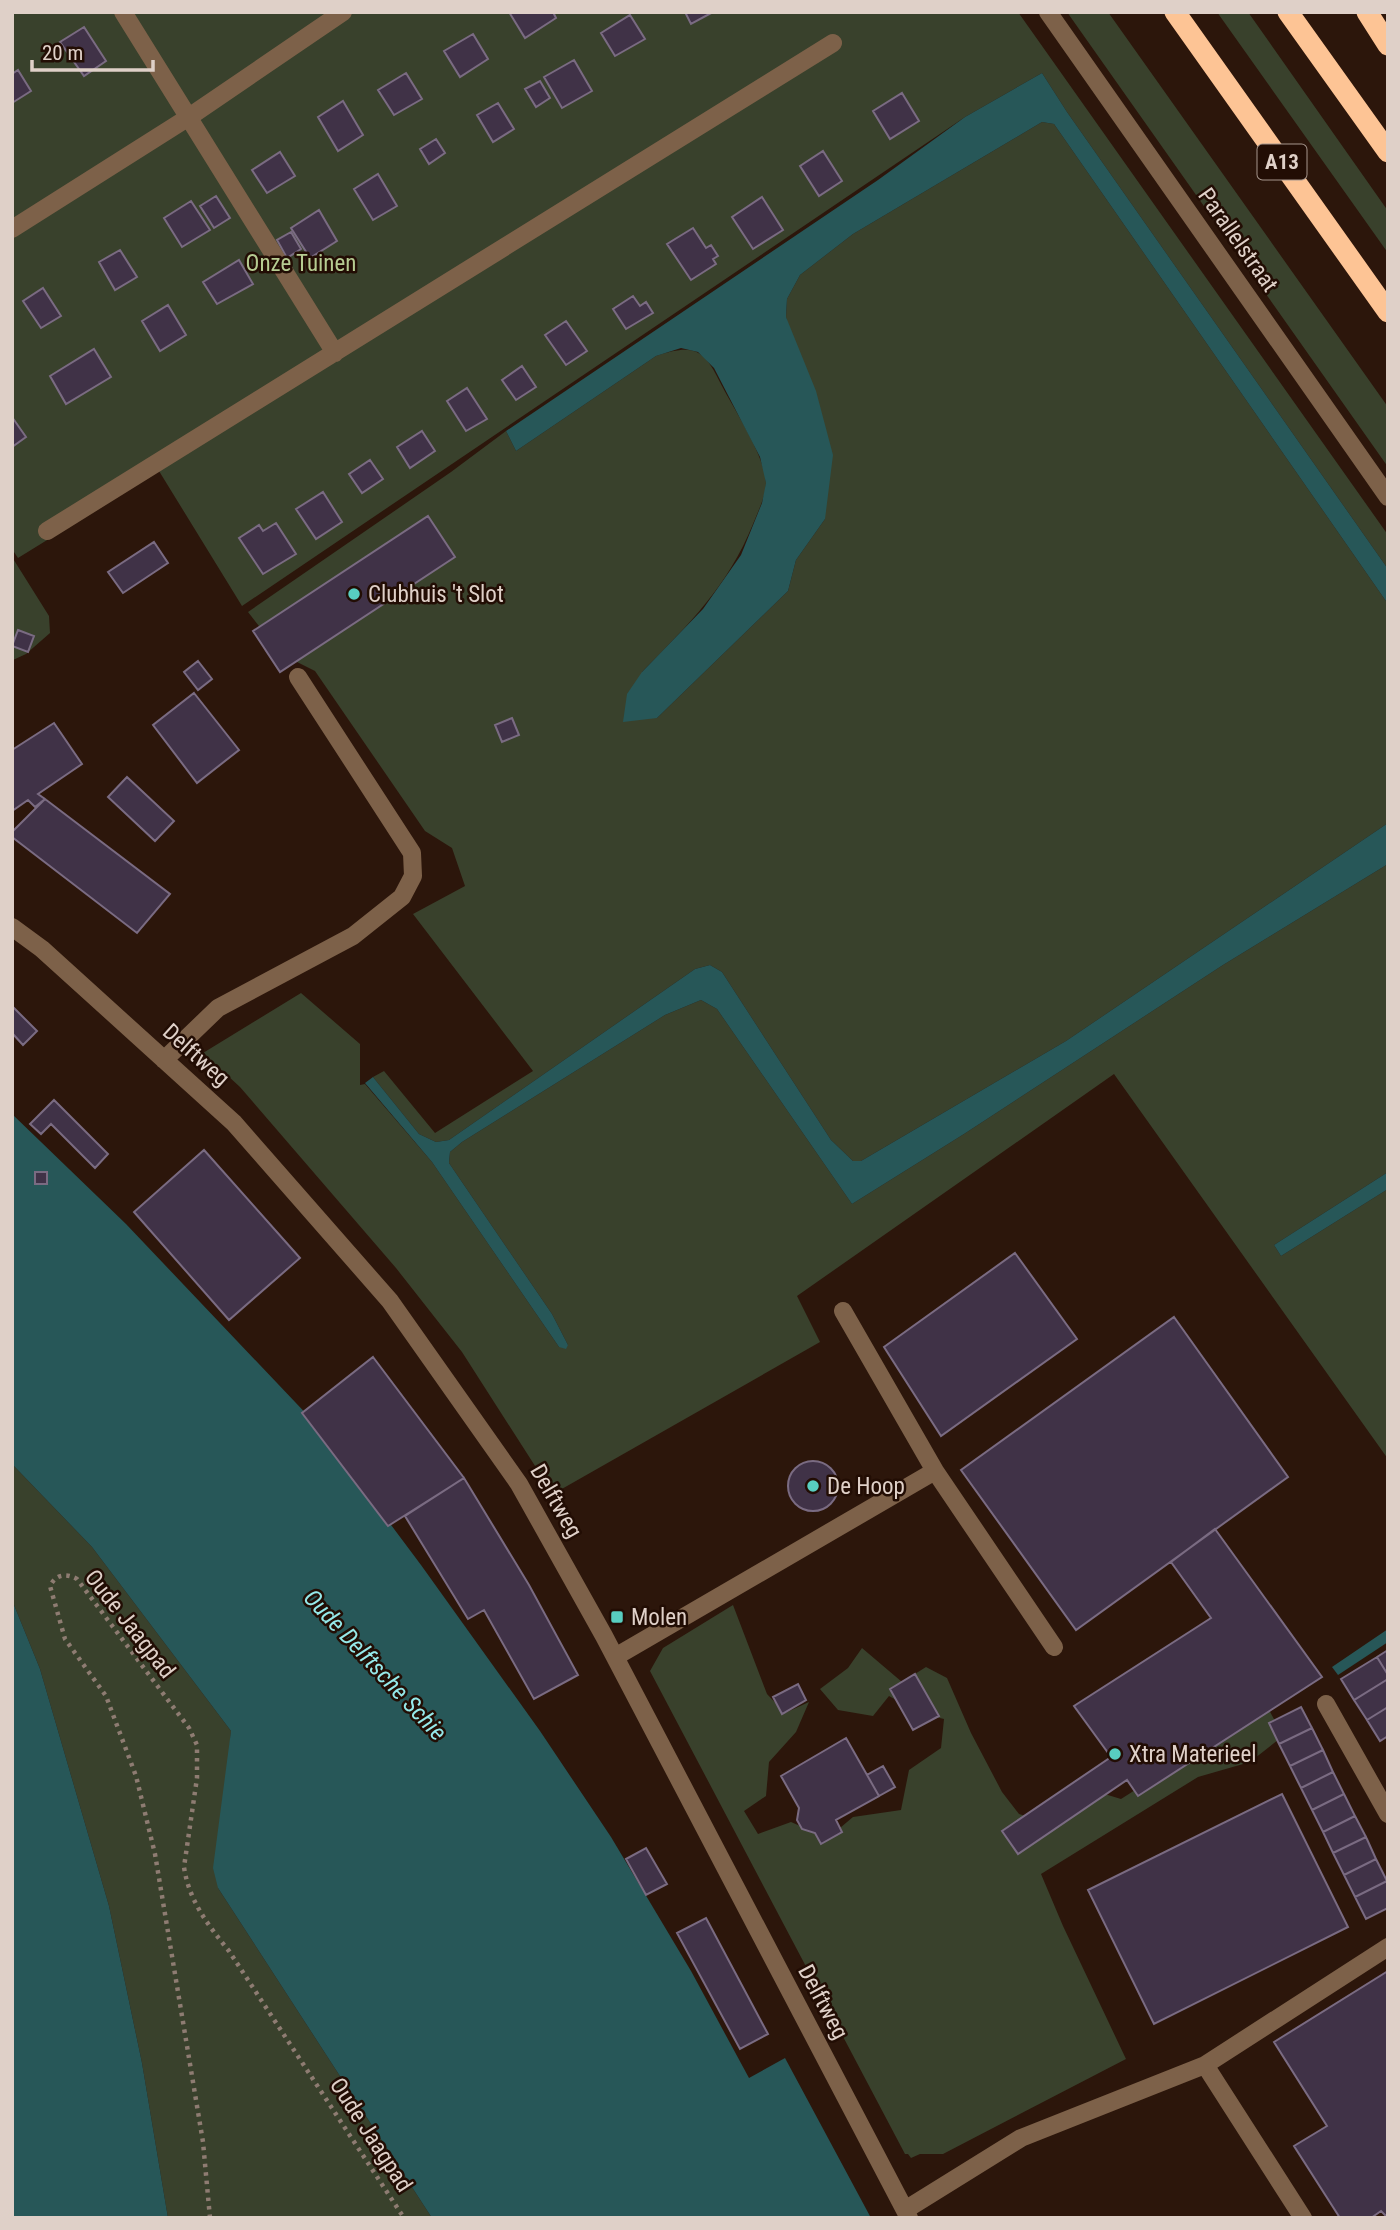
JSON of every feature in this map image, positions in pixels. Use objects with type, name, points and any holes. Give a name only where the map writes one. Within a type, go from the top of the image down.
[{"type":"highway","name":"A13","points":[[1175,12],[1388,312]]},
{"type":"highway","points":[[1288,12],[1388,152]]},
{"type":"highway","points":[[1367,12],[1388,45]]},
{"type":"street","points":[[123,12],[335,353]]},
{"type":"street","points":[[12,229],[189,117],[343,12]]},
{"type":"street","name":"Parallelstraat","points":[[1048,12],[1388,497]]},
{"type":"street","points":[[47,531],[834,43]]},
{"type":"street","points":[[164,1060],[218,1008],[353,936],[402,897],[413,876],[412,853],[298,677]]},
{"type":"street","name":"Delftweg","points":[[12,927],[42,949],[234,1123],[390,1301],[519,1484],[615,1657],[907,2214],[1021,2138],[1206,2065],[1388,1947]]},
{"type":"street","points":[[843,1311],[935,1471],[1054,1647]]},
{"type":"street","points":[[615,1657],[935,1471]]},
{"type":"street","points":[[1326,1703],[1388,1814]]},
{"type":"street","points":[[1206,2065],[1303,2218]]},
{"type":"path","name":"Oude Jaagpad","points":[[210,2218],[204,2142],[155,1854],[136,1776],[106,1696],[65,1639],[50,1586],[62,1575],[69,1574],[77,1579],[189,1728],[197,1745],[197,1778],[184,1867],[198,1912],[229,1951],[404,2218]]},
{"type":"green space","name":"Onze Tuinen","points":[[12,12],[1018,12],[1388,535],[1388,569],[1042,73],[965,117],[242,606],[159,471],[18,558],[12,549]]},
{"type":"green space","points":[[1067,12],[1108,12],[1388,407],[1388,467]]},
{"type":"green space","points":[[1217,12],[1248,12],[1388,211],[1388,253]]},
{"type":"green space","points":[[1042,122],[1054,124],[1388,604],[1388,823],[1066,1041],[861,1161],[853,1161],[831,1140],[722,972],[710,965],[695,969],[449,1140],[436,1142],[419,1134],[373,1077],[384,1071],[435,1133],[533,1071],[413,914],[465,886],[452,848],[425,831],[315,671],[281,654],[248,612],[506,431],[516,451],[656,356],[680,350],[697,352],[710,364],[755,447],[761,460],[766,488],[732,567],[706,603],[642,672],[657,718],[788,591],[796,560],[825,519],[786,317],[787,299],[800,275],[853,234]]},
{"type":"green space","points":[[12,557],[49,616],[50,633],[26,654],[13,660]]},
{"type":"green space","points":[[1388,864],[1388,1172],[1274,1245],[1281,1256],[1388,1189],[1388,1459],[1114,1074],[797,1296],[820,1342],[553,1494],[462,1352],[396,1268],[240,1087],[203,1053],[301,993],[360,1044],[360,1085],[365,1084],[432,1162],[559,1347],[568,1345],[552,1314],[449,1163],[450,1152],[665,1015],[701,1000],[717,1009],[852,1204],[1223,965]]},
{"type":"green space","points":[[12,1464],[92,1547],[231,1731],[218,1888],[432,2218],[168,2218],[142,2063],[109,1906],[40,1669],[12,1600]]},
{"type":"green space","points":[[733,1605],[767,1694],[785,1713],[809,1702],[796,1732],[769,1762],[766,1796],[744,1811],[758,1834],[791,1822],[828,1838],[853,1817],[901,1810],[909,1770],[941,1748],[944,1719],[919,1713],[889,1696],[873,1716],[838,1710],[820,1689],[848,1668],[862,1648],[902,1682],[926,1667],[947,1678],[971,1733],[1002,1792],[1019,1814],[1045,1822],[1098,1792],[1121,1799],[1267,1706],[1283,1736],[1250,1762],[1198,1777],[1041,1874],[1126,2059],[943,2154],[920,2154],[911,2158],[905,2154],[650,1671],[663,1648]]},
{"type":"water","points":[[1042,73],[1388,569],[1388,604],[1054,124],[1042,122],[853,234],[800,275],[787,299],[786,317],[816,391],[833,455],[825,519],[796,560],[788,591],[657,718],[623,722],[627,694],[642,672],[703,609],[741,555],[762,503],[766,483],[760,457],[714,368],[698,352],[681,348],[656,356],[516,451],[506,431],[878,180],[965,117]]},
{"type":"water","points":[[1388,823],[1388,864],[1223,965],[852,1204],[717,1009],[701,1000],[665,1015],[462,1142],[450,1152],[449,1163],[552,1314],[568,1345],[566,1349],[559,1347],[432,1162],[365,1083],[373,1077],[419,1134],[436,1142],[449,1140],[695,969],[710,965],[722,972],[831,1140],[853,1161],[861,1161],[1066,1041]]},
{"type":"water","name":"Oude Delftsche Schie","points":[[12,1114],[126,1224],[314,1422],[540,1731],[611,1837],[691,1971],[749,2078],[785,2058],[871,2218],[432,2218],[218,1888],[213,1868],[231,1731],[92,1547],[12,1464]]},
{"type":"water","points":[[1388,1172],[1388,1189],[1281,1256],[1274,1245]]},
{"type":"water","points":[[12,1600],[40,1669],[109,1906],[142,2063],[168,2218],[12,2218]]},
{"type":"water","points":[[1388,1629],[1388,1642],[1338,1675],[1332,1667]]},
{"type":"building","points":[[509,12],[553,12],[556,18],[525,38]]},
{"type":"building","points":[[685,12],[713,12],[691,24]]},
{"type":"building","points":[[630,15],[645,39],[615,56],[601,33]]},
{"type":"building","points":[[84,27],[106,61],[84,76],[60,42]]},
{"type":"building","points":[[473,34],[488,59],[460,77],[444,51]]},
{"type":"building","points":[[574,60],[592,91],[562,108],[544,77]]},
{"type":"building","points":[[18,70],[31,91],[12,103],[12,74]]},
{"type":"building","points":[[406,73],[422,99],[394,115],[378,90]]},
{"type":"building","points":[[540,81],[550,98],[536,107],[525,89]]},
{"type":"building","points":[[902,93],[919,121],[890,139],[873,111]]},
{"type":"building","points":[[343,101],[363,135],[338,151],[318,117]]},
{"type":"building","points":[[498,103],[514,129],[493,142],[477,115]]},
{"type":"building","points":[[436,139],[445,153],[429,164],[420,149]]},
{"type":"building","points":[[823,151],[842,181],[819,196],[800,166]]},
{"type":"building","points":[[280,152],[295,176],[267,193],[252,170]]},
{"type":"building","points":[[378,174],[397,206],[373,220],[354,189]]},
{"type":"building","points":[[216,196],[230,218],[214,228],[200,206]]},
{"type":"building","points":[[762,197],[783,230],[753,249],[732,217]]},
{"type":"building","points":[[191,201],[210,230],[182,247],[164,218]]},
{"type":"building","points":[[319,210],[337,241],[310,258],[291,228]]},
{"type":"building","points":[[693,228],[706,248],[711,245],[718,256],[713,259],[716,264],[691,280],[667,244]]},
{"type":"building","points":[[291,232],[301,249],[287,258],[277,240]]},
{"type":"building","points":[[120,250],[137,277],[115,290],[99,262]]},
{"type":"building","points":[[239,260],[253,284],[217,304],[203,282]]},
{"type":"building","points":[[43,288],[61,316],[41,328],[23,301]]},
{"type":"building","points":[[633,296],[640,306],[646,302],[653,313],[626,329],[613,309]]},
{"type":"building","points":[[168,305],[186,335],[160,351],[142,321]]},
{"type":"building","points":[[566,321],[587,351],[566,365],[545,335]]},
{"type":"building","points":[[94,349],[111,377],[66,404],[50,376]]},
{"type":"building","points":[[522,366],[536,387],[516,400],[502,380]]},
{"type":"building","points":[[467,388],[487,419],[466,431],[447,401]]},
{"type":"building","points":[[12,417],[26,437],[12,447]]},
{"type":"building","points":[[422,431],[435,451],[410,468],[397,447]]},
{"type":"building","points":[[370,460],[383,479],[362,493],[349,474]]},
{"type":"building","points":[[323,492],[342,522],[316,539],[296,509]]},
{"type":"building","name":"Clubhuis 't Slot","points":[[428,516],[455,557],[280,672],[253,631]]},
{"type":"building","points":[[276,523],[296,554],[263,574],[239,538],[259,525],[263,531]]},
{"type":"building","points":[[154,542],[168,563],[123,593],[108,572]]},
{"type":"building","points":[[18,630],[34,636],[28,652],[12,646]]},
{"type":"building","points":[[198,661],[212,679],[198,690],[184,672]]},
{"type":"building","points":[[194,693],[239,750],[197,783],[153,725]]},
{"type":"building","points":[[512,718],[519,735],[502,742],[495,725]]},
{"type":"building","points":[[54,723],[82,764],[38,794],[45,799],[35,807],[28,800],[12,811],[12,750]]},
{"type":"building","points":[[127,777],[174,821],[155,841],[108,797]]},
{"type":"building","points":[[45,799],[170,894],[137,933],[12,837],[12,832]]},
{"type":"building","points":[[12,1006],[37,1031],[23,1045],[12,1033]]},
{"type":"building","points":[[54,1100],[108,1154],[95,1168],[51,1124],[41,1134],[30,1124]]},
{"type":"building","points":[[204,1150],[300,1258],[229,1320],[134,1212]]},
{"type":"building","points":[[35,1172],[47,1172],[47,1184],[35,1184]]},
{"type":"building","points":[[1015,1253],[1077,1339],[941,1436],[884,1347]]},
{"type":"building","points":[[1174,1317],[1288,1477],[1076,1630],[961,1470]]},
{"type":"building","points":[[373,1357],[464,1478],[388,1526],[302,1413]]},
{"type":"building","name":"De Hoop","points":[[813,1461],[830,1469],[838,1486],[830,1503],[813,1511],[796,1503],[788,1486],[796,1469]]},
{"type":"building","points":[[464,1478],[529,1585],[578,1675],[534,1699],[484,1610],[468,1619],[405,1516]]},
{"type":"building","points":[[1215,1529],[1322,1677],[1138,1796],[1127,1780],[1018,1854],[1002,1831],[1111,1757],[1074,1706],[1211,1618],[1171,1562]]},
{"type":"building","points":[[1388,1650],[1388,1675],[1377,1657]]},
{"type":"building","points":[[1377,1657],[1388,1679],[1354,1700],[1341,1679]]},
{"type":"building","points":[[915,1674],[939,1716],[913,1730],[890,1689]]},
{"type":"building","points":[[1388,1679],[1388,1707],[1367,1720],[1354,1700]]},
{"type":"building","points":[[798,1684],[806,1700],[782,1714],[773,1697]]},
{"type":"building","points":[[1301,1707],[1312,1728],[1279,1744],[1269,1723]]},
{"type":"building","points":[[1388,1707],[1388,1736],[1380,1741],[1367,1720]]},
{"type":"building","points":[[1312,1728],[1323,1750],[1290,1766],[1279,1744]]},
{"type":"building","points":[[846,1738],[879,1796],[836,1820],[842,1832],[821,1844],[815,1833],[802,1829],[797,1820],[799,1808],[781,1776]]},
{"type":"building","points":[[1323,1750],[1333,1772],[1301,1788],[1290,1766]]},
{"type":"building","points":[[883,1766],[895,1787],[879,1796],[867,1775]]},
{"type":"building","points":[[1333,1772],[1344,1794],[1312,1810],[1301,1788]]},
{"type":"building","points":[[1282,1794],[1348,1927],[1154,2024],[1088,1890]]},
{"type":"building","points":[[1344,1794],[1355,1816],[1323,1832],[1312,1810]]},
{"type":"building","points":[[1355,1816],[1366,1837],[1333,1853],[1323,1832]]},
{"type":"building","points":[[1366,1837],[1376,1859],[1344,1875],[1333,1853]]},
{"type":"building","points":[[646,1848],[667,1884],[646,1895],[626,1859]]},
{"type":"building","points":[[1376,1859],[1387,1881],[1355,1897],[1344,1875]]},
{"type":"building","points":[[1387,1881],[1388,1908],[1366,1919],[1355,1897]]},
{"type":"building","points":[[706,1918],[768,2034],[740,2049],[677,1933]]},
{"type":"building","points":[[1388,1971],[1388,2218],[1381,2211],[1371,2218],[1340,2218],[1294,2146],[1327,2126],[1274,2042]]},
{"type":"place","name":"Clubhuis 't Slot","points":[[354,594]]},
{"type":"place","name":"De Hoop","points":[[813,1486]]},
{"type":"place","name":"Molen","points":[[617,1617]]},
{"type":"place","name":"Xtra Materieel","points":[[1115,1754]]}]
